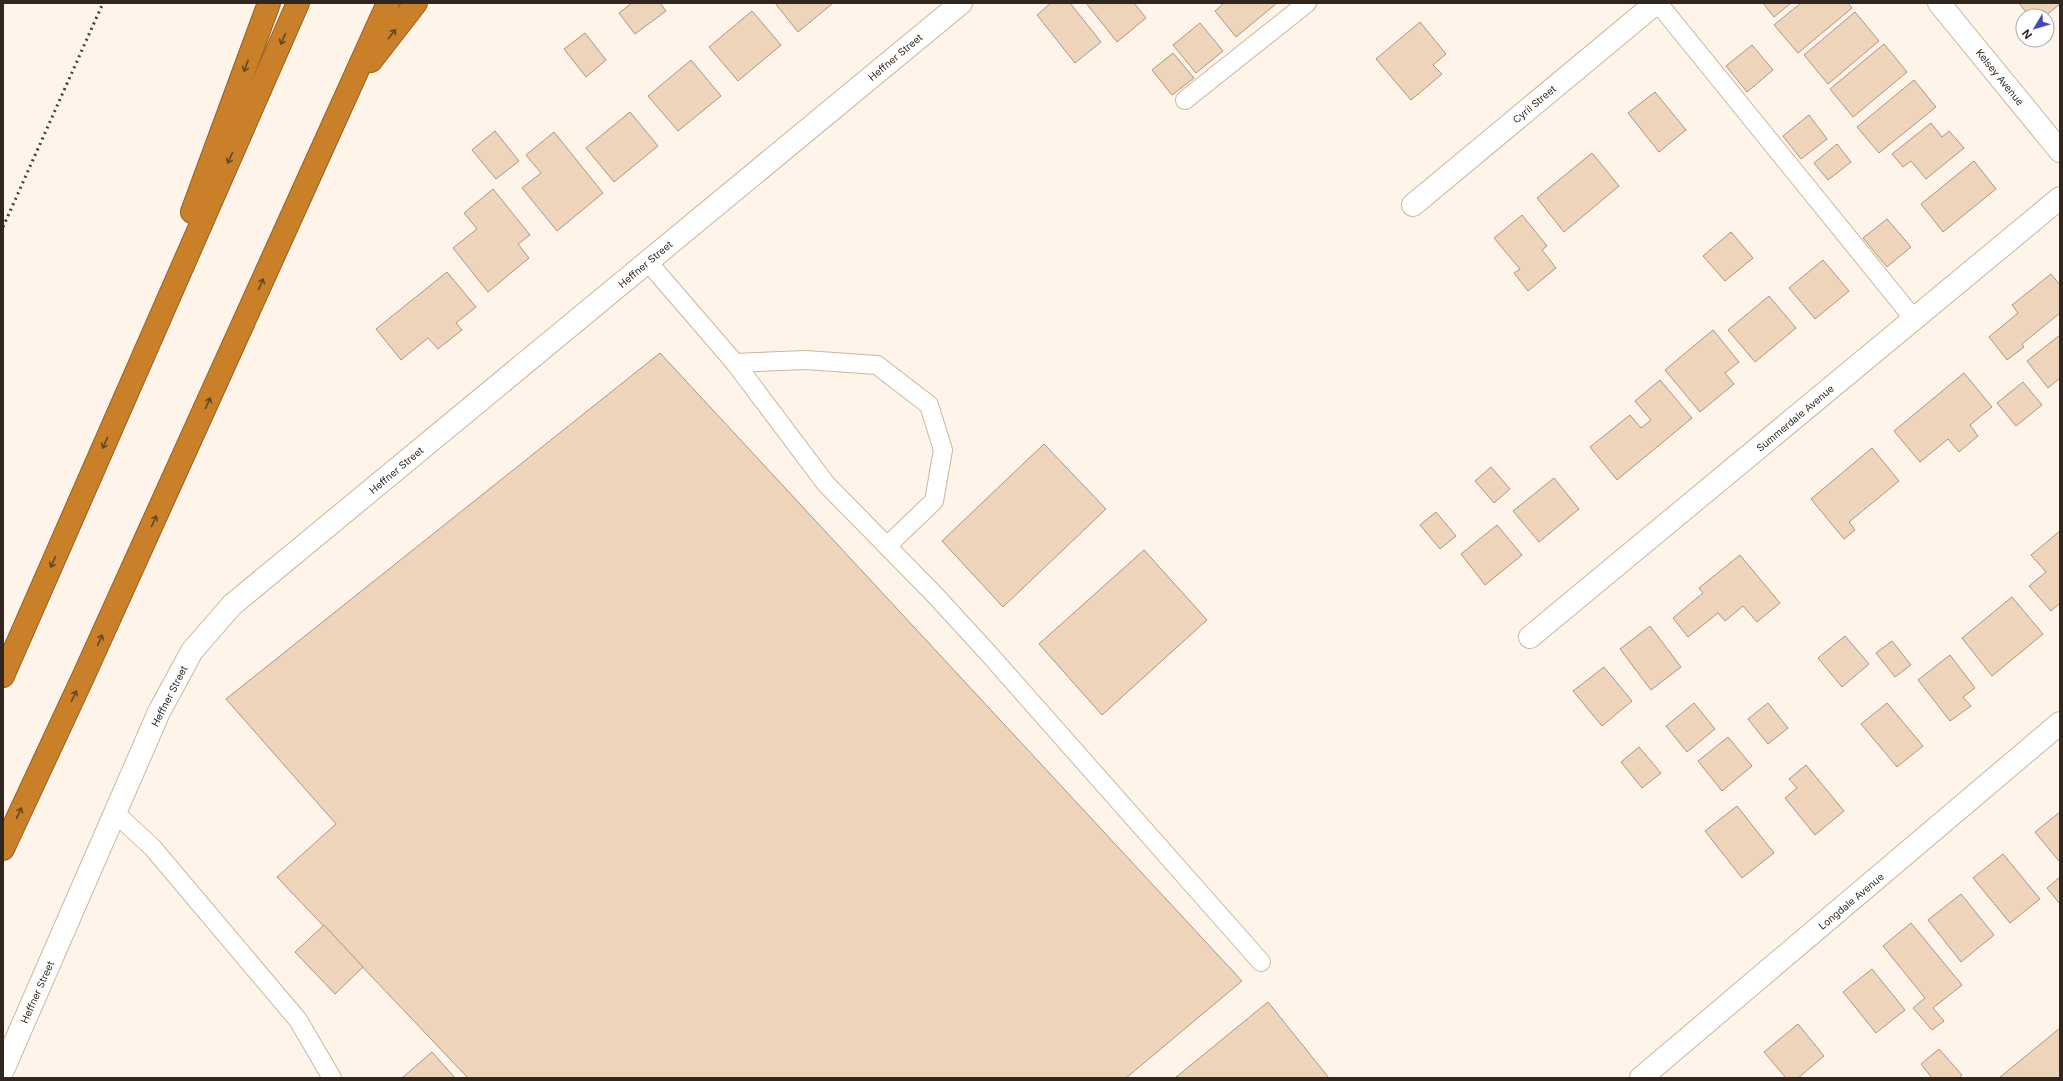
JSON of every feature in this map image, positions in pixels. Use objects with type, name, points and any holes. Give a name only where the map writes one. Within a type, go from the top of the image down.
[{"type":"highway","points":[[114,423],[269,3]]},
{"type":"highway","points":[[6,667],[298,3]]},
{"type":"highway","points":[[3,849],[84,675],[388,3]]},
{"type":"highway","points":[[351,87],[416,3]]},
{"type":"street","name":"Heffner Street","points":[[3,1070],[159,712],[192,651],[232,605],[961,3]]},
{"type":"street","name":"Cyril Street","points":[[1413,205],[1657,3]]},
{"type":"street","name":"Kelsey Avenue","points":[[1939,3],[2060,151]]},
{"type":"street","name":"Summerdale Avenue","points":[[1530,637],[2060,198]]},
{"type":"street","name":"Longdale Avenue","points":[[1642,1078],[2060,723]]},
{"type":"lane","points":[[1185,100],[1307,3]]},
{"type":"lane","points":[[1657,3],[1914,319]]},
{"type":"lane","points":[[648,262],[734,363],[826,484],[989,654],[1261,962]]},
{"type":"lane","points":[[734,363],[804,360],[877,365],[929,405],[943,450],[934,501],[887,546]]},
{"type":"lane","points":[[115,813],[152,847],[298,1020],[332,1078]]},
{"type":"building","points":[[632,3],[660,3],[666,11],[635,34],[619,13]]},
{"type":"building","points":[[775,3],[833,3],[798,32]]},
{"type":"building","points":[[1051,3],[1070,3],[1101,42],[1075,63],[1037,15]]},
{"type":"building","points":[[1086,3],[1134,3],[1146,18],[1117,42]]},
{"type":"building","points":[[1224,3],[1277,3],[1236,37],[1215,11]]},
{"type":"building","points":[[1763,3],[1791,3],[1774,17]]},
{"type":"building","points":[[1801,3],[1848,3],[1852,8],[1798,53],[1774,25]]},
{"type":"building","points":[[2019,3],[2060,3],[2055,8],[2023,8]]},
{"type":"building","points":[[752,11],[781,45],[738,81],[709,47]]},
{"type":"building","points":[[1855,12],[1879,41],[1828,84],[1804,55]]},
{"type":"building","points":[[1420,22],[1446,54],[1433,65],[1442,74],[1411,100],[1376,59]]},
{"type":"building","points":[[1200,23],[1223,51],[1196,73],[1173,45]]},
{"type":"building","points":[[585,33],[606,60],[586,77],[564,49]]},
{"type":"building","points":[[1884,44],[1907,72],[1853,117],[1830,89]]},
{"type":"building","points":[[1752,45],[1773,70],[1747,92],[1726,66]]},
{"type":"building","points":[[1173,53],[1194,78],[1172,95],[1152,70]]},
{"type":"building","points":[[691,60],[721,96],[678,131],[648,96]]},
{"type":"building","points":[[1914,80],[1936,107],[1879,153],[1857,127]]},
{"type":"building","points":[[1655,92],[1686,130],[1659,152],[1628,113]]},
{"type":"building","points":[[630,112],[658,146],[614,182],[586,148]]},
{"type":"building","points":[[1809,115],[1827,139],[1801,159],[1783,136]]},
{"type":"building","points":[[1931,123],[1942,137],[1949,131],[1964,148],[1926,179],[1911,161],[1903,167],[1892,154]]},
{"type":"building","points":[[495,131],[519,161],[496,179],[472,150]]},
{"type":"building","points":[[554,132],[603,193],[557,231],[522,188],[541,173],[526,155]]},
{"type":"building","points":[[1837,144],[1851,162],[1828,180],[1814,163]]},
{"type":"building","points":[[1592,153],[1619,186],[1564,232],[1537,198]]},
{"type":"building","points":[[1974,161],[1996,189],[1943,232],[1921,204]]},
{"type":"building","points":[[493,189],[530,235],[518,244],[529,258],[488,292],[453,248],[477,229],[464,213]]},
{"type":"building","points":[[1522,215],[1547,246],[1542,250],[1556,268],[1528,291],[1514,273],[1520,269],[1494,238]]},
{"type":"building","points":[[1887,219],[1911,247],[1887,267],[1863,238]]},
{"type":"building","points":[[1731,232],[1753,258],[1725,281],[1703,256]]},
{"type":"building","points":[[1823,260],[1849,291],[1815,319],[1789,288]]},
{"type":"building","points":[[447,272],[476,307],[456,323],[462,330],[438,349],[428,338],[401,360],[376,329]]},
{"type":"building","points":[[2051,274],[2060,285],[2060,313],[2022,344],[2024,347],[2007,360],[1989,337],[2018,313],[2012,305]]},
{"type":"building","points":[[1769,296],[1796,328],[1755,362],[1728,330]]},
{"type":"building","points":[[1713,330],[1739,362],[1725,373],[1734,384],[1700,412],[1665,370]]},
{"type":"building","points":[[2060,335],[2060,378],[2048,388],[2027,361]]},
{"type":"building","points":[[660,353],[1242,981],[1126,1078],[468,1078],[277,877],[336,824],[226,699]]},
{"type":"building","points":[[1964,373],[1992,407],[1970,425],[1978,436],[1959,452],[1948,439],[1920,462],[1894,431]]},
{"type":"building","points":[[1660,380],[1692,418],[1617,480],[1590,447],[1630,415],[1641,428],[1651,420],[1635,401]]},
{"type":"building","points":[[2023,382],[2042,405],[2016,426],[1997,403]]},
{"type":"building","points":[[1044,444],[1106,509],[1003,607],[942,541]]},
{"type":"building","points":[[1872,448],[1899,481],[1849,522],[1855,530],[1844,539],[1811,499]]},
{"type":"building","points":[[1491,467],[1510,489],[1494,503],[1475,481]]},
{"type":"building","points":[[1554,478],[1579,509],[1539,542],[1513,511]]},
{"type":"building","points":[[1436,512],[1456,536],[1440,549],[1420,525]]},
{"type":"building","points":[[1497,525],[1522,555],[1485,585],[1461,554]]},
{"type":"building","points":[[2060,531],[2060,603],[2051,611],[2029,586],[2046,572],[2031,555]]},
{"type":"building","points":[[1144,550],[1207,620],[1102,715],[1039,644]]},
{"type":"building","points":[[1740,555],[1780,603],[1757,622],[1743,606],[1725,621],[1718,613],[1688,637],[1673,618],[1703,593],[1699,588]]},
{"type":"building","points":[[2012,597],[2043,634],[1992,676],[1962,638]]},
{"type":"building","points":[[1650,626],[1681,667],[1651,690],[1620,649]]},
{"type":"building","points":[[1845,636],[1869,664],[1842,687],[1818,658]]},
{"type":"building","points":[[1892,641],[1911,665],[1895,677],[1876,653]]},
{"type":"building","points":[[1950,655],[1975,688],[1963,697],[1971,706],[1950,721],[1918,680]]},
{"type":"building","points":[[1604,667],[1632,701],[1602,726],[1573,691]]},
{"type":"building","points":[[1694,703],[1715,729],[1687,752],[1666,726]]},
{"type":"building","points":[[1768,703],[1788,728],[1768,744],[1748,719]]},
{"type":"building","points":[[1887,703],[1923,746],[1897,767],[1861,724]]},
{"type":"building","points":[[1728,737],[1752,766],[1722,791],[1698,761]]},
{"type":"building","points":[[1639,747],[1661,773],[1642,788],[1621,762]]},
{"type":"building","points":[[1806,765],[1844,811],[1815,835],[1785,798],[1797,788],[1789,779]]},
{"type":"building","points":[[1737,806],[1774,853],[1742,878],[1705,831]]},
{"type":"building","points":[[2060,812],[2060,860],[2059,861],[2035,832]]},
{"type":"building","points":[[2003,854],[2040,899],[2010,923],[1973,878]]},
{"type":"building","points":[[2060,877],[2060,904],[2047,888]]},
{"type":"building","points":[[1961,894],[1994,935],[1961,962],[1928,920]]},
{"type":"building","points":[[1911,923],[1962,985],[1933,1008],[1944,1021],[1932,1030],[1913,1008],[1925,998],[1883,946]]},
{"type":"building","points":[[324,925],[363,967],[335,994],[295,952]]},
{"type":"building","points":[[1872,969],[1905,1010],[1876,1033],[1843,992]]},
{"type":"building","points":[[1268,1002],[1329,1078],[1175,1078]]},
{"type":"building","points":[[1798,1024],[1824,1056],[1798,1078],[1786,1078],[1764,1052]]},
{"type":"building","points":[[2060,1028],[2060,1078],[1999,1078]]},
{"type":"building","points":[[1939,1049],[1962,1075],[1959,1078],[1932,1078],[1921,1064]]},
{"type":"building","points":[[432,1052],[455,1078],[402,1078]]},
{"type":"railway","points":[[3,227],[103,3]]}]
